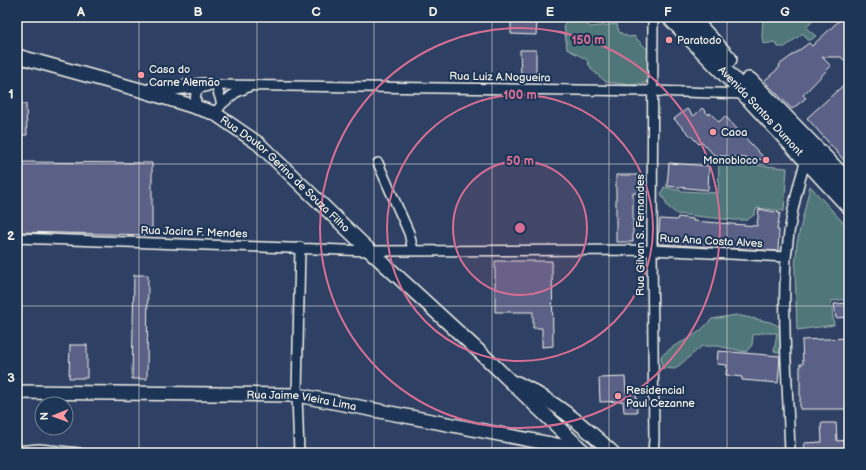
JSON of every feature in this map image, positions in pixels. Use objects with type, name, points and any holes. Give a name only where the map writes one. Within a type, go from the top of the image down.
[{"type":"highway","name":"Avenida Santos Dumont","points":[[671,17],[746,94],[849,205]]},
{"type":"highway","name":"Avenida Santos Dumont","points":[[689,17],[849,184]]},
{"type":"main road","name":"Rua Doutor Gerino de Souza Filho","points":[[17,56],[197,107],[218,109],[259,144],[370,251],[586,452]]},
{"type":"main road","points":[[144,91],[210,85]]},
{"type":"main road","name":"Rua Doutor Gerino de Souza Filho","points":[[505,377],[541,395],[566,412],[613,453]]},
{"type":"main road","name":"Rua Jaime Vieira Lima","points":[[17,392],[297,395],[586,452]]},
{"type":"street","name":"Rua Gilvan S. Fernandes","points":[[653,17],[653,453]]},
{"type":"street","name":"Rua Luiz A.Nogueira","points":[[218,109],[235,93],[253,84]]},
{"type":"street","name":"Rua Luiz A.Nogueira","points":[[210,85],[253,84],[746,94]]},
{"type":"street","points":[[197,107],[195,96],[198,90],[210,85],[218,109]]},
{"type":"street","points":[[790,453],[786,329],[786,257],[796,193],[806,159]]},
{"type":"street","points":[[378,163],[409,233],[412,250]]},
{"type":"street","name":"Rua Jacira F. Mendes","points":[[17,238],[300,247],[370,251]]},
{"type":"street","points":[[299,453],[297,395],[300,247]]},
{"type":"street","name":"Rua Ana Costa Alves","points":[[370,251],[652,250],[786,257]]},
{"type":"street","points":[[17,451],[39,449],[79,453]]},
{"type":"green space","points":[[567,17],[574,17],[591,27],[617,24],[619,32],[629,37],[634,36],[648,50],[649,74],[646,83],[630,85],[606,82],[592,70],[586,59],[567,49],[564,25]]},
{"type":"green space","points":[[763,17],[817,17],[806,28],[816,36],[811,40],[808,40],[803,33],[785,47],[778,47],[775,42],[763,44]]},
{"type":"green space","points":[[719,162],[787,168],[784,211],[757,208],[754,215],[747,220],[734,220],[677,214],[667,206],[661,194],[664,187],[682,191],[718,193]]},
{"type":"green space","points":[[810,186],[849,229],[849,299],[831,301],[834,325],[797,330],[795,269],[797,243]]},
{"type":"green space","points":[[736,315],[770,322],[781,327],[782,352],[779,353],[774,351],[777,333],[761,333],[753,335],[752,345],[746,352],[718,346],[702,346],[675,369],[662,368],[661,356],[674,346],[700,331],[712,319]]},
{"type":"building","points":[[843,17],[849,17],[849,65],[841,57],[822,57],[831,66],[803,95],[806,98],[792,109],[764,81],[780,67],[779,65],[809,43],[812,46]]},
{"type":"building","points":[[511,22],[537,23],[536,35],[511,34]]},
{"type":"building","points":[[520,50],[536,50],[536,77],[521,77]]},
{"type":"building","points":[[849,80],[849,166],[807,118]]},
{"type":"building","points":[[17,104],[26,104],[27,135],[17,135]]},
{"type":"building","name":"Caoa","points":[[702,108],[709,115],[710,113],[719,122],[725,116],[766,160],[714,155],[702,142],[699,144],[674,119],[687,109],[694,116]]},
{"type":"building","points":[[17,162],[152,163],[152,235],[18,232]]},
{"type":"building","points":[[669,163],[709,166],[708,190],[667,186]]},
{"type":"building","points":[[616,175],[645,175],[645,193],[633,193],[633,242],[616,242]]},
{"type":"building","points":[[759,209],[780,213],[777,230],[779,230],[778,251],[658,244],[660,219],[677,220],[678,217],[693,219],[693,221],[757,226]]},
{"type":"building","points":[[495,261],[552,261],[553,346],[542,347],[542,328],[533,328],[533,312],[495,312]]},
{"type":"building","points":[[134,275],[148,275],[147,379],[132,379]]},
{"type":"building","points":[[849,303],[849,317],[836,318],[834,304]]},
{"type":"building","points":[[849,338],[849,409],[800,409],[800,364],[803,364],[802,340]]},
{"type":"building","points":[[70,345],[87,345],[87,378],[69,378]]},
{"type":"building","points":[[718,351],[780,356],[778,383],[742,380],[742,377],[726,375],[727,365],[717,364]]},
{"type":"building","name":"Residencial Paul Cezanne","points":[[625,377],[626,392],[636,391],[637,412],[624,412],[623,401],[600,402],[599,378]]},
{"type":"building","points":[[821,423],[836,423],[837,441],[849,440],[849,453],[805,453],[804,443],[822,442]]},
{"type":"place","name":"Paratodo","points":[[669,40]]},
{"type":"place","name":"Casa do Carne Alemão","points":[[141,75]]},
{"type":"place","name":"Caoa","points":[[713,132]]},
{"type":"place","name":"Monobloco","points":[[766,160]]},
{"type":"place","name":"Residencial Paul Cezanne","points":[[618,396]]}]
